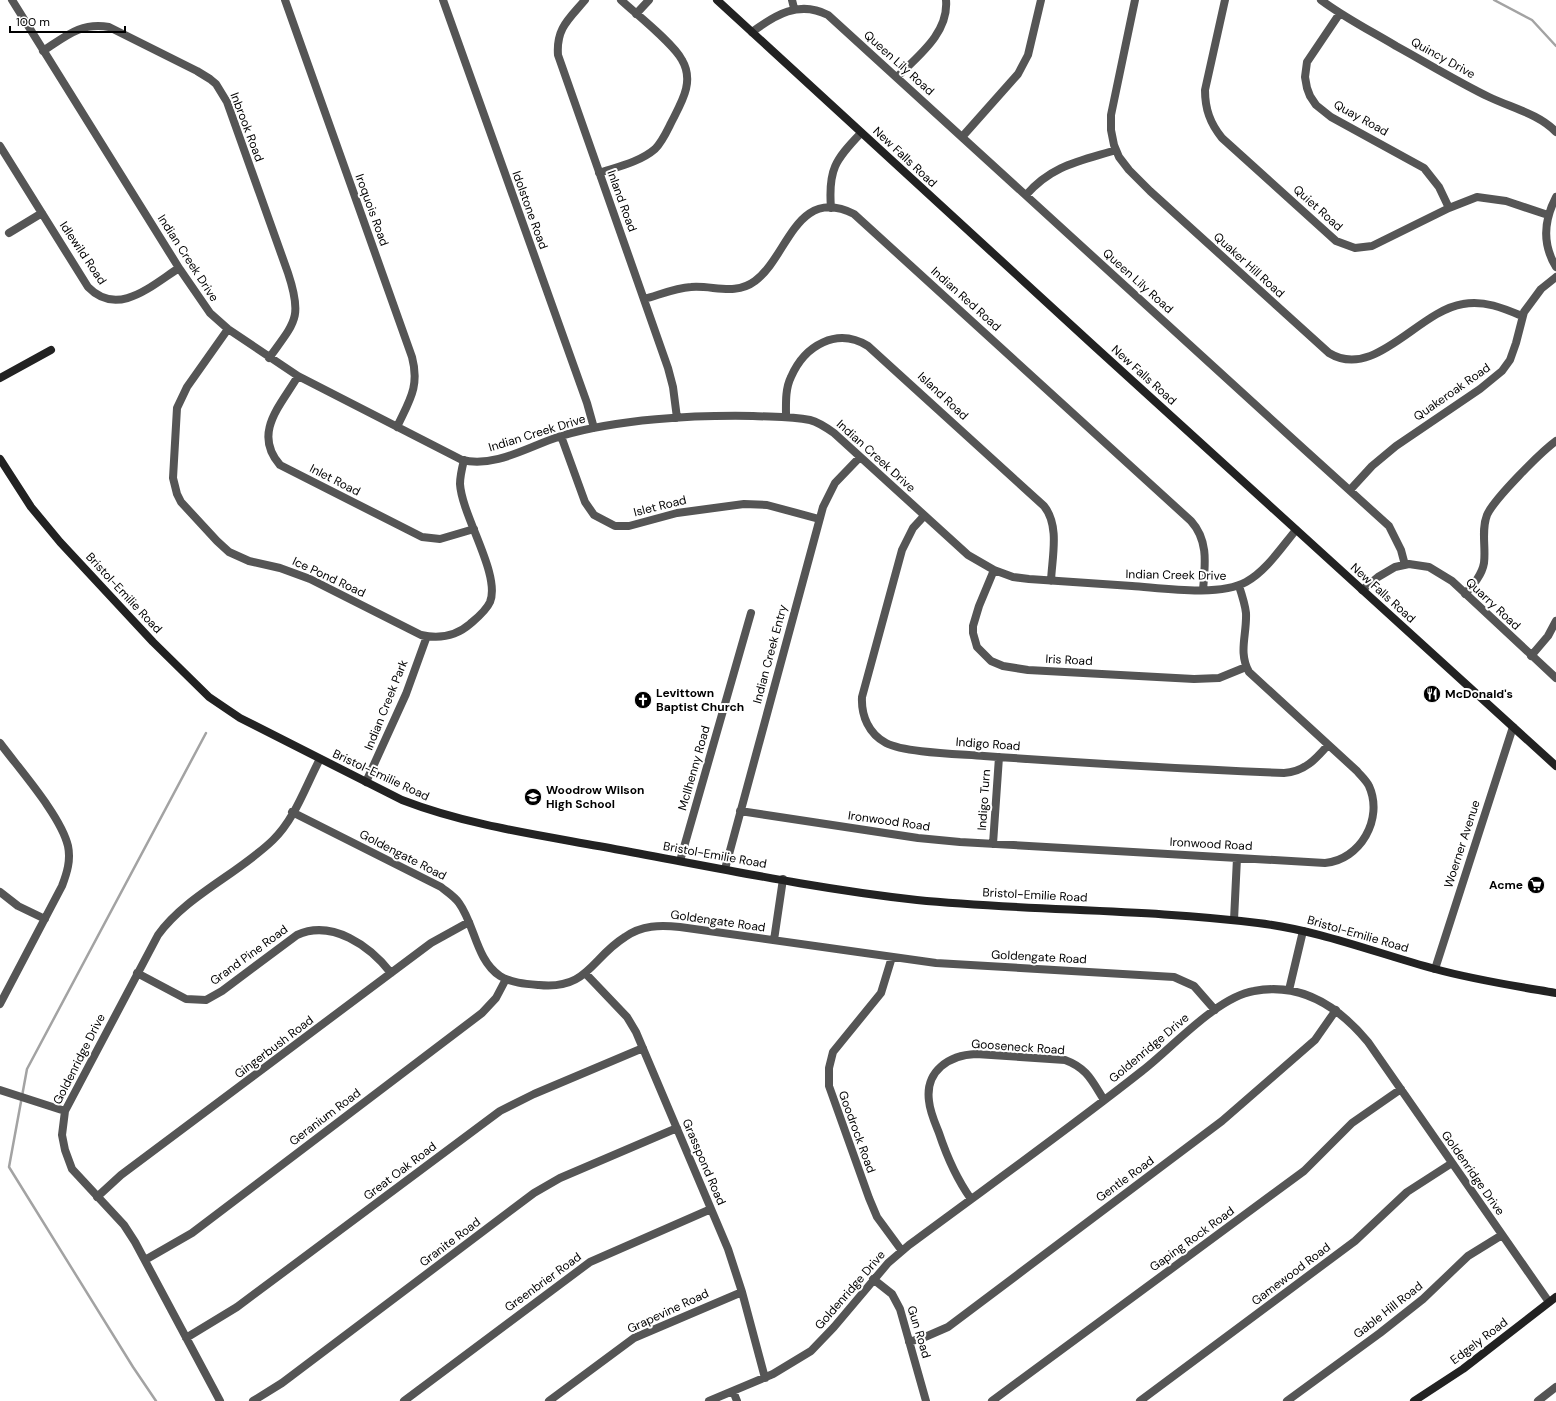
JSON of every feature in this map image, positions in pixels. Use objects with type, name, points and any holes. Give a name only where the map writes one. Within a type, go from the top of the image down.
[{"type":"street","name":"Indian Creek Drive","points":[[12,0],[179,268],[202,304],[210,313],[228,329],[269,358],[298,376],[464,460],[487,462],[561,436],[594,428],[677,418],[724,416],[786,417],[812,420],[829,429],[968,555],[994,570],[1021,578],[1051,581],[1203,590],[1218,590],[1238,586],[1255,575],[1296,530]]},
{"type":"street","name":"Iroquois Road","points":[[285,0],[416,371],[414,389],[397,427]]},
{"type":"street","name":"Idolstone Road","points":[[443,0],[587,403],[594,428]]},
{"type":"street","name":"Inland Road","points":[[585,0],[563,26],[558,39],[558,55],[668,368],[673,387],[677,418]]},
{"type":"street","points":[[599,173],[633,161],[655,149],[666,133],[682,104],[686,89],[686,69],[683,60],[667,42],[621,0]]},
{"type":"street","points":[[636,14],[649,0]]},
{"type":"street","name":"New Falls Road","points":[[717,0],[1556,766]]},
{"type":"street","points":[[897,77],[940,30],[946,12],[946,0]]},
{"type":"street","points":[[962,137],[1018,74],[1028,55],[1041,0]]},
{"type":"street","name":"Quaker Hill Road","points":[[1135,0],[1111,115],[1111,130],[1116,150],[1129,170],[1150,192],[1335,356],[1349,360],[1358,360],[1372,356],[1442,310],[1463,304],[1489,304],[1522,316]]},
{"type":"street","name":"Quiet Road","points":[[1225,0],[1210,68],[1205,101],[1210,119],[1222,138],[1326,233],[1346,247],[1355,248],[1372,246],[1449,208],[1471,199],[1484,197],[1506,201],[1548,215]]},
{"type":"street","name":"Quincy Drive","points":[[1321,0],[1340,13],[1455,79],[1490,98],[1535,117],[1546,123],[1556,132]]},
{"type":"street","points":[[752,32],[793,4]]},
{"type":"street","name":"Queen Lily Road","points":[[793,4],[813,9],[828,15],[1350,490],[1389,526],[1396,536],[1405,565]]},
{"type":"street","name":"Quay Road","points":[[1340,13],[1307,62],[1305,77],[1310,96],[1316,105],[1331,117],[1424,168],[1439,187],[1449,208]]},
{"type":"street","name":"Inbrook Road","points":[[43,51],[81,28],[98,25],[109,27],[197,71],[216,84],[227,102],[296,299],[297,306],[294,322],[269,358]]},
{"type":"street","points":[[832,208],[832,174],[836,162],[861,133]]},
{"type":"street","name":"Idlewild Road","points":[[0,146],[88,287],[104,299],[114,301],[127,298],[179,268]]},
{"type":"street","points":[[1026,195],[1034,186],[1052,172],[1116,150]]},
{"type":"street","points":[[1556,197],[1548,215],[1546,240],[1551,258],[1556,267]]},
{"type":"street","name":"Indian Red Road","points":[[644,299],[682,288],[696,287],[731,290],[753,282],[767,271],[798,223],[814,211],[832,208],[846,210],[863,221],[1191,521],[1201,534],[1205,550],[1203,590]]},
{"type":"street","points":[[9,233],[42,212]]},
{"type":"street","name":"Quakeroak Road","points":[[1350,490],[1372,466],[1396,446],[1480,389],[1502,371],[1510,360],[1522,316],[1533,298],[1556,277]]},
{"type":"street","name":"Ice Pond Road","points":[[228,329],[187,388],[177,408],[173,478],[177,494],[181,502],[217,542],[237,556],[310,578],[427,636],[443,637],[457,633],[483,613],[490,603],[492,591],[492,584],[462,495],[461,472],[464,460]]},
{"type":"street","name":"Island Road","points":[[786,417],[786,397],[791,377],[816,347],[827,340],[848,337],[859,340],[868,346],[1044,506],[1051,519],[1054,531],[1051,581]]},
{"type":"street","points":[[0,378],[51,350]]},
{"type":"street","name":"Inlet Road","points":[[298,376],[268,430],[270,450],[280,465],[422,537],[440,539],[474,529]]},
{"type":"street","name":"Islet Road","points":[[561,436],[585,502],[594,515],[615,526],[629,526],[677,512],[744,504],[767,505],[819,519]]},
{"type":"street","points":[[1465,594],[1476,581],[1484,563],[1484,528],[1487,514],[1500,497],[1540,454],[1556,441]]},
{"type":"street","name":"Indian Creek Entry","points":[[725,869],[819,519],[829,492],[835,483],[860,457]]},
{"type":"street","name":"Bristol-Emilie Road","points":[[0,459],[31,507],[60,542],[153,642],[209,697],[240,718],[402,800],[454,818],[725,869],[919,900],[1234,920],[1303,931],[1435,969],[1494,982],[1556,993]]},
{"type":"street","name":"Indigo Road","points":[[924,516],[913,528],[902,550],[862,697],[862,713],[865,721],[875,735],[892,746],[999,757],[1290,773],[1305,767],[1328,745]]},
{"type":"street","name":"Quarry Road","points":[[1405,565],[1415,564],[1429,567],[1440,573],[1465,594],[1556,678]]},
{"type":"street","points":[[1362,590],[1387,571],[1405,565]]},
{"type":"street","name":"Iris Road","points":[[994,570],[975,617],[973,633],[977,647],[996,664],[1028,670],[1194,679],[1219,678],[1246,667]]},
{"type":"street","name":"Ironwood Road","points":[[740,811],[918,838],[993,844],[1333,862],[1345,858],[1362,844],[1372,815],[1372,794],[1364,779],[1253,677],[1246,667],[1242,651],[1246,614],[1238,586]]},
{"type":"street","name":"McIlhenny Road","points":[[680,861],[751,613]]},
{"type":"street","points":[[1531,656],[1548,636],[1556,621]]},
{"type":"street","name":"Indian Creek Park","points":[[366,782],[403,700],[427,636]]},
{"type":"street","name":"Woerner Avenue","points":[[1435,969],[1513,727]]},
{"type":"street","points":[[0,743],[60,826],[68,847],[69,858],[66,874],[45,919],[1,998]]},
{"type":"street","name":"Indigo Turn","points":[[993,844],[999,757]]},
{"type":"street","name":"Goldenridge Drive","points":[[220,1401],[145,1260],[124,1225],[72,1169],[67,1157],[62,1130],[65,1111],[137,973],[164,927],[190,903],[264,849],[282,829],[320,759]]},
{"type":"street","name":"Goldengate Road","points":[[292,812],[441,887],[459,902],[488,964],[500,976],[506,979],[550,986],[562,984],[586,974],[623,938],[649,927],[680,927],[892,957],[961,965],[1174,978],[1194,986],[1215,1010]]},
{"type":"street","points":[[1234,920],[1237,858]]},
{"type":"street","points":[[774,940],[783,879]]},
{"type":"street","points":[[0,892],[18,906],[45,919]]},
{"type":"street","name":"Gingerbush Road","points":[[97,1197],[121,1175],[431,943],[469,922]]},
{"type":"street","name":"Grand Pine Road","points":[[137,973],[186,999],[206,1000],[222,991],[297,935],[305,931],[320,929],[336,932],[363,946],[372,952],[391,973]]},
{"type":"street","points":[[1289,990],[1303,931]]},
{"type":"street","name":"Goodrock Road","points":[[892,957],[881,993],[833,1052],[829,1068],[829,1086],[868,1198],[877,1216],[902,1251]]},
{"type":"street","name":"Grasspond Road","points":[[586,974],[627,1017],[643,1048],[711,1209],[742,1292],[765,1378]]},
{"type":"street","name":"Geranium Road","points":[[145,1260],[192,1233],[482,1014],[496,998],[506,979]]},
{"type":"street","name":"Goldenridge Drive","points":[[709,1401],[765,1378],[811,1351],[834,1327],[873,1279],[902,1251],[1142,1071],[1215,1010],[1235,997],[1252,991],[1268,988],[1289,990],[1308,995],[1336,1010],[1355,1026],[1368,1042],[1549,1302]]},
{"type":"street","name":"Gentle Road","points":[[909,1342],[926,1337],[948,1327],[1180,1153],[1302,1052],[1320,1034],[1336,1010]]},
{"type":"street","name":"Great Oak Road","points":[[186,1338],[237,1307],[500,1111],[534,1094],[643,1048]]},
{"type":"street","name":"Gooseneck Road","points":[[971,1199],[953,1171],[929,1104],[932,1076],[942,1065],[962,1056],[976,1054],[1065,1060],[1078,1065],[1084,1070],[1104,1100]]},
{"type":"street","name":"Gaping Rock Road","points":[[992,1401],[1304,1171],[1352,1123],[1401,1089]]},
{"type":"street","points":[[0,1090],[65,1111]]},
{"type":"street","name":"Granite Road","points":[[253,1401],[282,1383],[534,1193],[560,1178],[677,1128]]},
{"type":"street","name":"Gamewood Road","points":[[1140,1401],[1355,1242],[1407,1192],[1452,1163]]},
{"type":"street","name":"Greenbrier Road","points":[[404,1401],[590,1262],[711,1209]]},
{"type":"street","name":"Gable Hill Road","points":[[1287,1401],[1380,1333],[1428,1294],[1468,1256],[1502,1235]]},
{"type":"street","name":"Gun Road","points":[[873,1279],[889,1291],[897,1301],[926,1401]]},
{"type":"street","name":"Grapevine Road","points":[[549,1401],[634,1338],[742,1292]]},
{"type":"street","name":"Edgely Road","points":[[1414,1401],[1463,1369],[1556,1297]]},
{"type":"street","points":[[1538,1401],[1556,1387]]},
{"type":"street","points":[[733,1391],[737,1401]]},
{"type":"waterway","points":[[1494,0],[1532,20],[1556,46]]},
{"type":"waterway","points":[[156,1401],[133,1367],[9,1167],[27,1069],[206,733]]},
{"type":"place","name":"McDonald's","points":[[1432,694]]},
{"type":"place","name":"Levittown Baptist Church","points":[[643,700]]},
{"type":"place","name":"Woodrow Wilson High School","points":[[533,797]]},
{"type":"place","name":"Acme","points":[[1536,885]]}]
